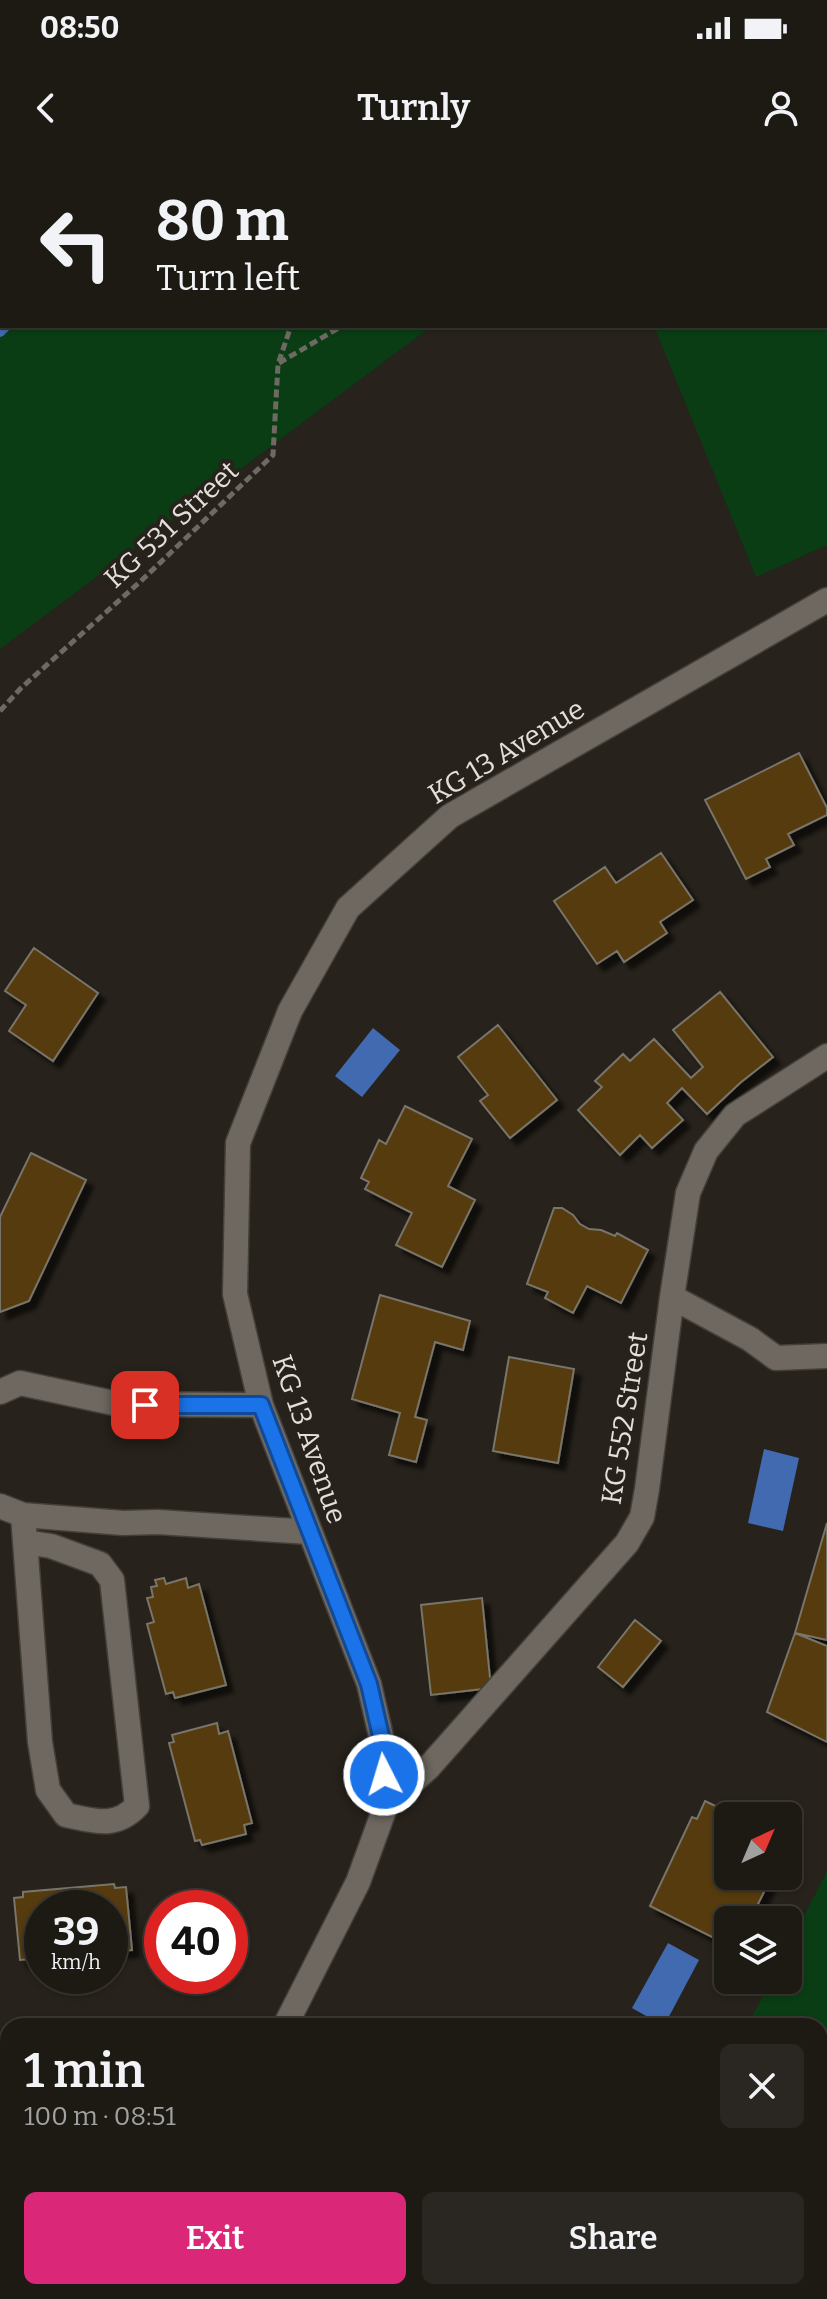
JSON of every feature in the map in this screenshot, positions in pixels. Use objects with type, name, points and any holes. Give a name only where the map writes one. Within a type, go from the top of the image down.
[{"type":"street","name":"KG 13 Avenue","points":[[296,2018],[358,1882],[386,1805],[383,1745],[369,1684],[261,1405],[235,1294],[238,1143],[290,1011],[348,908],[450,816],[827,600]]},
{"type":"street","name":"KG 552 Street","points":[[386,1805],[428,1768],[617,1555],[635,1530],[642,1517],[647,1489],[688,1193],[706,1151],[735,1115],[827,1056]]},
{"type":"street","points":[[672,1297],[750,1339],[776,1358],[827,1356]]},
{"type":"street","points":[[0,1392],[20,1383],[118,1404],[261,1405]]},
{"type":"street","points":[[0,1506],[23,1515],[309,1532]]},
{"type":"street","points":[[23,1515],[25,1542],[40,1742],[48,1790],[66,1815],[101,1822],[127,1817],[137,1806],[112,1580],[100,1564],[51,1546],[25,1542]]},
{"type":"path","name":"KG 531 Street","points":[[0,711],[21,688],[142,580],[273,455],[278,364],[290,328]]},
{"type":"path","points":[[278,364],[339,328]]},
{"type":"green space","points":[[0,328],[429,328],[0,649]]},
{"type":"green space","points":[[655,328],[827,328],[827,545],[756,577]]},
{"type":"green space","points":[[827,1871],[827,2018],[751,2018],[764,1994],[802,1994],[802,1920]]},
{"type":"water","points":[[373,1028],[400,1050],[362,1097],[335,1076]]},
{"type":"water","points":[[764,1449],[799,1458],[783,1531],[748,1523]]},
{"type":"water","points":[[668,1943],[699,1960],[668,2018],[650,2018],[632,2008]]},
{"type":"building","points":[[799,753],[827,808],[827,815],[788,834],[794,845],[766,859],[770,867],[746,879],[705,800]]},
{"type":"building","points":[[661,853],[693,900],[660,922],[667,933],[624,962],[617,951],[597,964],[554,901],[605,867],[616,883]]},
{"type":"building","points":[[34,948],[98,993],[53,1061],[9,1031],[26,1005],[5,991]]},
{"type":"building","points":[[720,992],[773,1057],[707,1114],[682,1088],[667,1103],[683,1120],[652,1148],[640,1135],[620,1155],[578,1110],[602,1087],[595,1081],[623,1054],[630,1061],[654,1039],[691,1078],[703,1067],[673,1030]]},
{"type":"building","points":[[498,1025],[557,1100],[510,1138],[480,1101],[488,1095],[458,1057]]},
{"type":"building","points":[[405,1106],[472,1139],[448,1186],[475,1200],[442,1267],[396,1245],[412,1213],[365,1189],[369,1182],[361,1178],[379,1140],[386,1144]]},
{"type":"building","points":[[31,1153],[86,1180],[29,1301],[0,1312],[0,1217]]},
{"type":"building","points":[[554,1208],[562,1208],[589,1229],[615,1236],[617,1233],[648,1250],[621,1303],[587,1286],[573,1313],[545,1298],[548,1292],[527,1284]]},
{"type":"building","points":[[380,1295],[470,1321],[463,1350],[435,1342],[415,1417],[427,1420],[416,1462],[389,1455],[400,1413],[352,1399]]},
{"type":"building","points":[[509,1357],[574,1369],[558,1463],[493,1451]]},
{"type":"building","points":[[827,1523],[827,1640],[795,1633]]},
{"type":"building","points":[[164,1578],[166,1584],[186,1578],[188,1588],[199,1584],[226,1685],[175,1698],[173,1692],[166,1694],[147,1624],[154,1622],[147,1598],[153,1597],[151,1587],[157,1586],[155,1580]]},
{"type":"building","points":[[482,1598],[491,1688],[431,1695],[421,1605]]},
{"type":"building","points":[[635,1620],[661,1641],[623,1687],[598,1667]]},
{"type":"building","points":[[795,1633],[827,1646],[827,1742],[767,1712]]},
{"type":"building","points":[[217,1723],[219,1734],[228,1731],[252,1823],[244,1825],[246,1834],[202,1845],[200,1840],[195,1841],[169,1743],[174,1742],[172,1735]]},
{"type":"building","points":[[705,1801],[714,1805],[714,1890],[765,1890],[757,1906],[714,1906],[714,1938],[650,1906],[692,1817],[697,1819]]},
{"type":"building","points":[[114,1884],[115,1888],[126,1887],[126,1890],[46,1890]]},
{"type":"building","points":[[23,1892],[24,1960],[20,1960],[14,1898],[23,1897]]},
{"type":"building","points":[[128,1908],[132,1950],[128,1950]]},
{"type":"waterway","points":[[0,332],[4,328]]},
{"type":"route","points":[[145,1405],[261,1405],[369,1684],[383,1745],[384,1775]]}]
